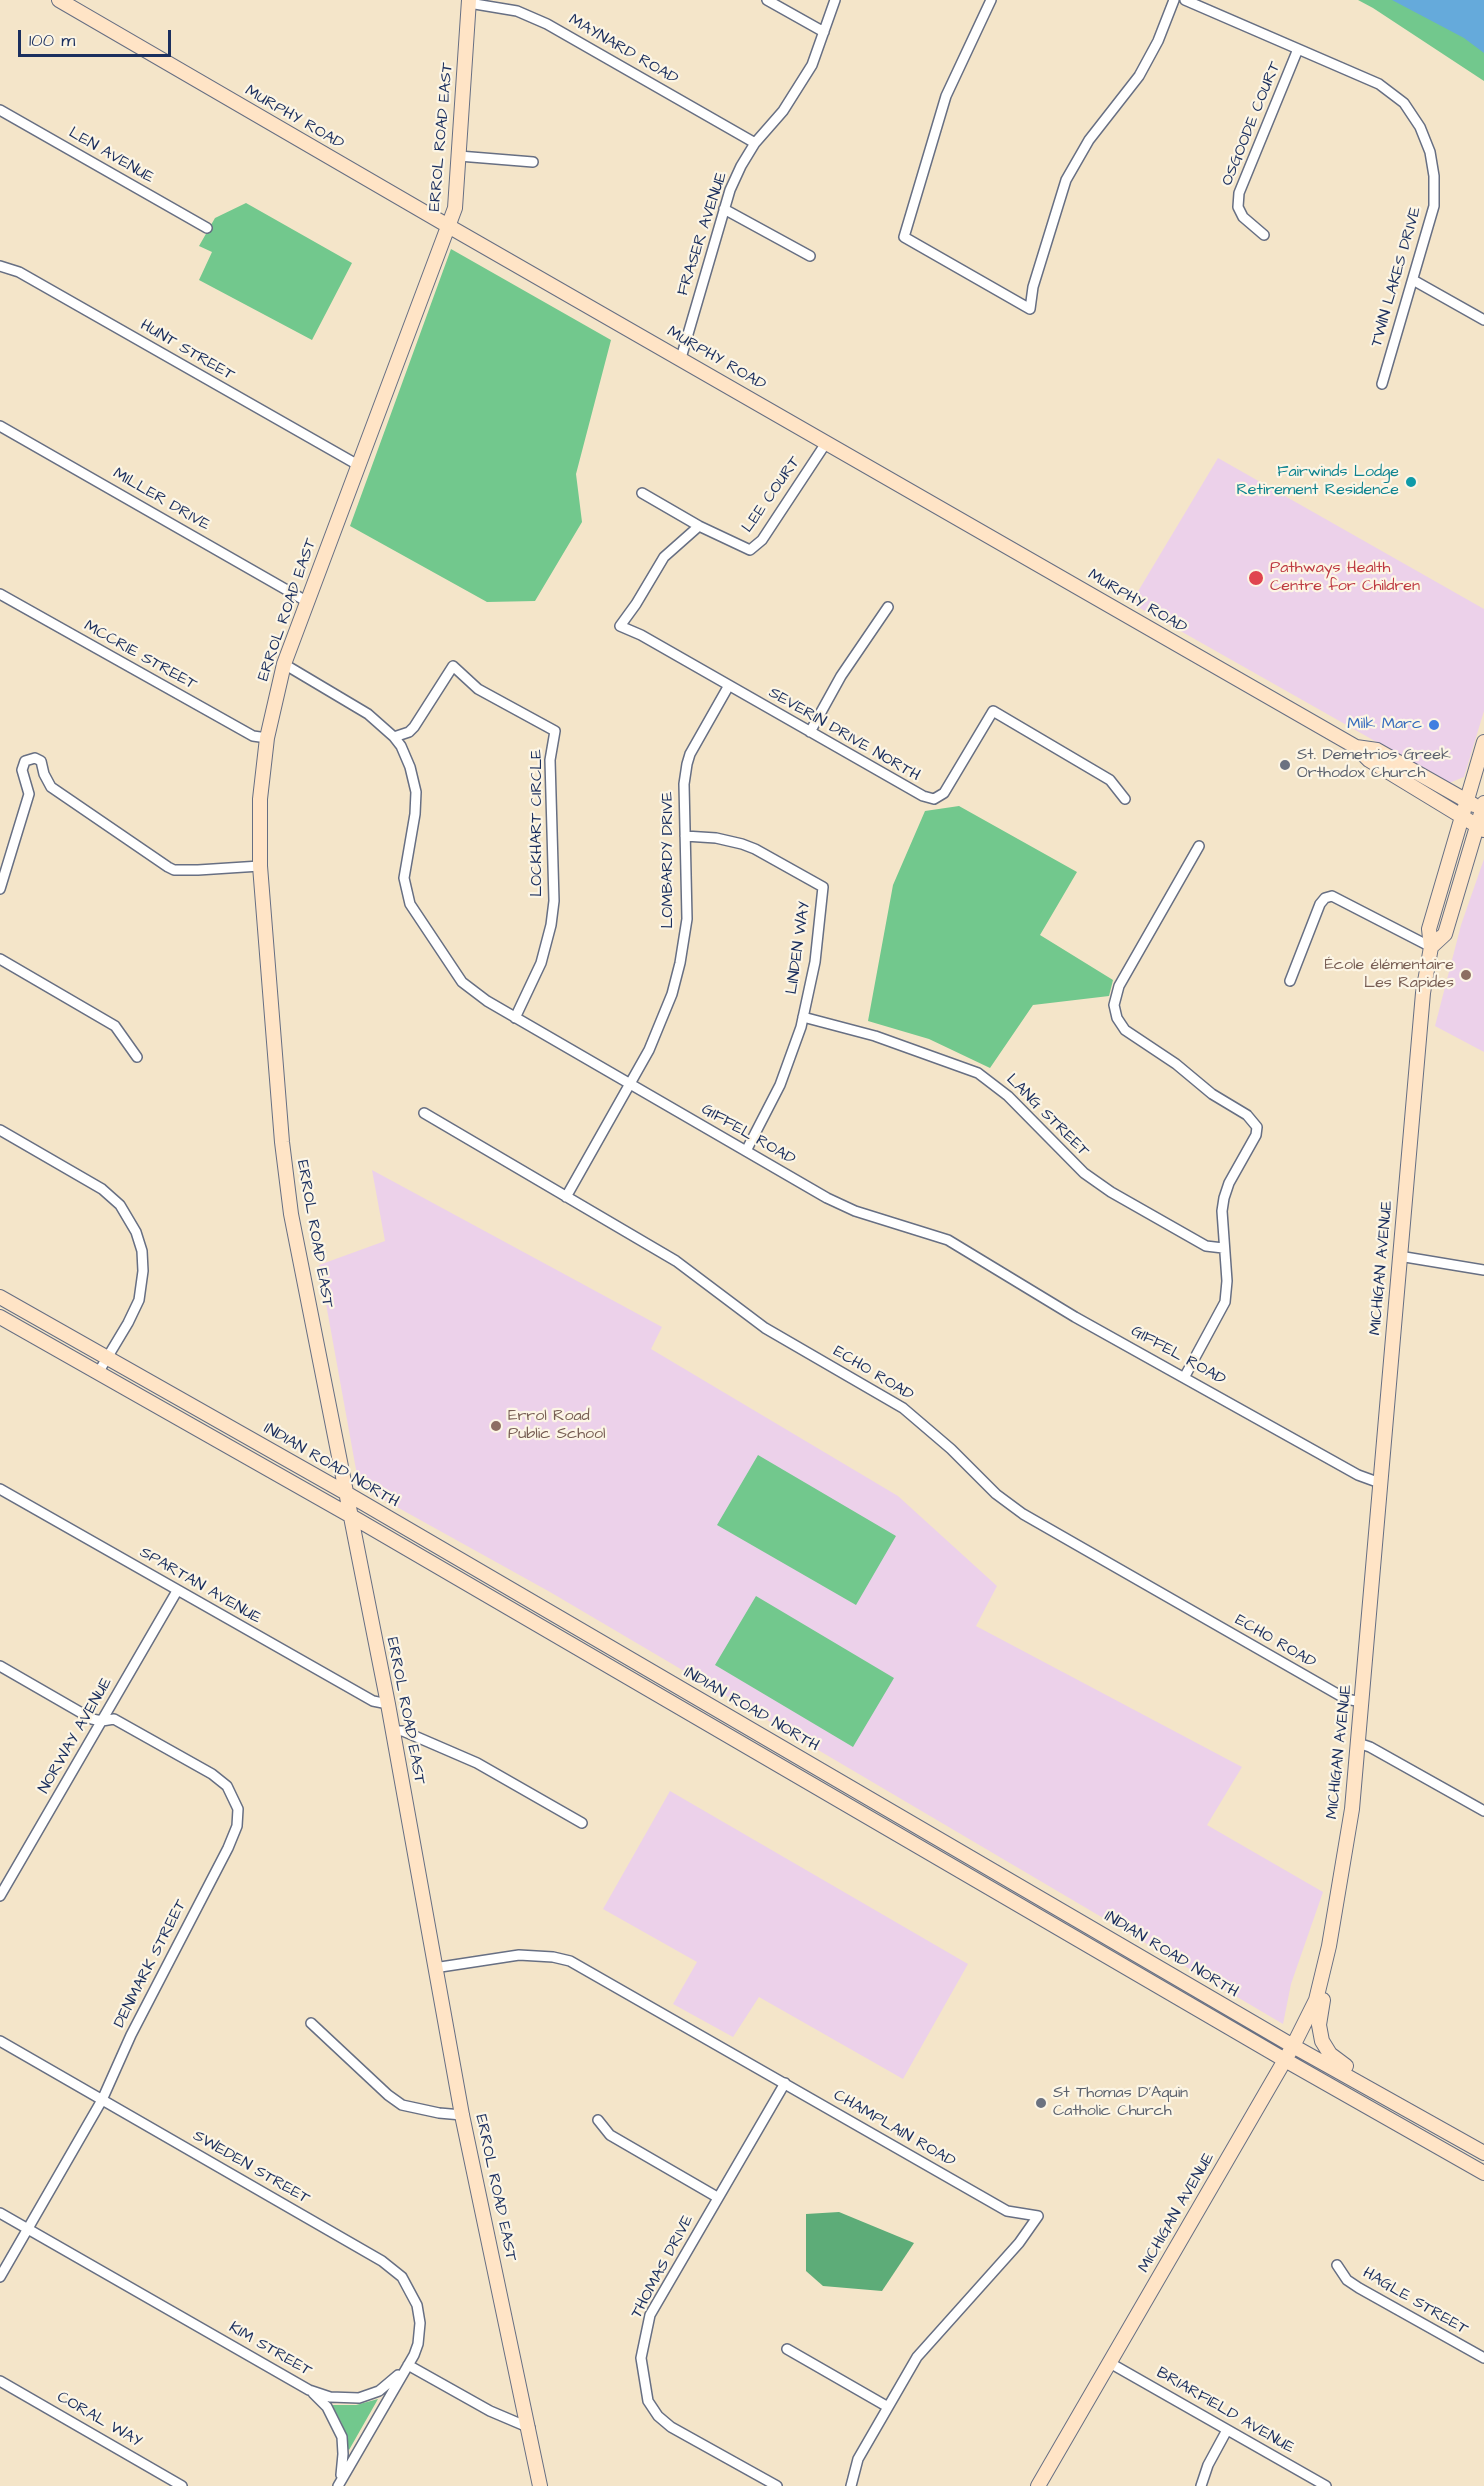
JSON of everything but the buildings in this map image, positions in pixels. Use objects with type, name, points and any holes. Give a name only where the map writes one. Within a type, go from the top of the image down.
[{"type":"main road","name":"MURPHY ROAD","points":[[59,0],[1356,747],[1368,760],[1481,828]]},
{"type":"main road","name":"ERROL ROAD EAST","points":[[469,1],[455,208],[450,227],[306,601],[284,664],[267,738],[260,799],[260,866],[282,1142],[291,1214],[388,1704],[462,2115],[530,2428],[540,2486]]},
{"type":"main road","name":"MICHIGAN AVENUE","points":[[1038,2486],[1314,2007],[1329,1946],[1352,1809],[1423,993],[1431,946],[1429,928],[1484,742]]},
{"type":"main road","name":"MURPHY ROAD","points":[[1356,747],[1377,750],[1466,801],[1483,808]]},
{"type":"main road","name":"MICHIGAN AVENUE","points":[[1431,946],[1445,934],[1481,828],[1483,808]]},
{"type":"main road","name":"INDIAN ROAD NORTH","points":[[0,1297],[346,1492],[1293,2046],[1484,2153]]},
{"type":"main road","name":"INDIAN ROAD NORTH","points":[[0,1317],[351,1516],[1285,2060],[1484,2173]]},
{"type":"main road","points":[[1329,1946],[1330,1972],[1320,2009],[1320,2033],[1330,2054],[1378,2092]]},
{"type":"street","points":[[767,0],[824,32]]},
{"type":"street","name":"FRASER AVENUE","points":[[681,358],[724,209],[741,165],[755,143],[783,111],[812,65],[835,0]]},
{"type":"street","points":[[991,0],[946,96],[904,237],[1030,309],[1033,286],[1066,180],[1089,140],[1139,76],[1158,41],[1174,0]]},
{"type":"street","name":"TWIN LAKES DRIVE","points":[[1185,0],[1379,84],[1404,103],[1420,127],[1430,152],[1434,176],[1434,206],[1382,384]]},
{"type":"street","name":"MAYNARD ROAD","points":[[469,1],[517,11],[547,24],[755,143]]},
{"type":"street","name":"OSGOODE COURT","points":[[1264,236],[1243,217],[1238,207],[1239,193],[1298,49]]},
{"type":"street","name":"LEN AVENUE","points":[[0,110],[207,228]]},
{"type":"street","points":[[459,156],[533,162]]},
{"type":"street","points":[[724,209],[810,256]]},
{"type":"street","name":"HUNT STREET","points":[[0,266],[19,272],[358,465]]},
{"type":"street","points":[[1413,280],[1484,320]]},
{"type":"street","name":"MILLER DRIVE","points":[[0,426],[306,601]]},
{"type":"street","name":"LEE COURT","points":[[642,493],[699,526],[750,550],[762,540],[826,443]]},
{"type":"street","name":"SEVERIN DRIVE NORTH","points":[[699,526],[658,564],[636,604],[620,626],[641,635],[914,793],[934,799],[948,788],[993,711],[1110,780],[1125,800]]},
{"type":"street","name":"MCCRIE STREET","points":[[0,594],[253,736],[267,738]]},
{"type":"street","points":[[810,732],[842,676],[888,608]]},
{"type":"street","name":"GIFFEL ROAD","points":[[284,664],[368,714],[394,738],[410,767],[416,792],[415,814],[404,878],[410,904],[462,982],[487,1001],[827,1198],[855,1211],[948,1240],[1075,1317],[1185,1376],[1358,1475],[1380,1483]]},
{"type":"street","name":"LOCKHART CIRCLE","points":[[394,738],[414,727],[453,666],[478,689],[555,731],[550,760],[554,901],[551,925],[541,963],[515,1018]]},
{"type":"street","name":"LOMBARDY DRIVE","points":[[566,1197],[649,1050],[666,1013],[680,963],[687,920],[684,784],[687,764],[690,754],[728,687]]},
{"type":"street","points":[[0,889],[29,794],[22,771],[25,761],[35,758],[41,761],[44,774],[51,787],[174,870],[260,866]]},
{"type":"street","name":"LINDEN WAY","points":[[685,836],[716,838],[749,846],[823,887],[817,950],[803,1017],[780,1085],[746,1151]]},
{"type":"street","points":[[1185,1376],[1225,1302],[1227,1281],[1223,1248],[1224,1198],[1229,1183],[1256,1135],[1257,1127],[1247,1115],[1212,1094],[1176,1064],[1125,1030],[1117,1018],[1114,1005],[1119,986],[1198,846]]},
{"type":"street","points":[[1290,981],[1320,904],[1325,898],[1332,896],[1431,946]]},
{"type":"street","points":[[0,959],[115,1026],[137,1058]]},
{"type":"street","name":"LANG STREET","points":[[803,1017],[875,1036],[978,1073],[1008,1096],[1084,1173],[1112,1192],[1206,1246],[1223,1248]]},
{"type":"street","name":"ECHO ROAD","points":[[424,1113],[676,1261],[765,1328],[903,1408],[951,1449],[996,1494],[1023,1514],[1346,1699],[1362,1702]]},
{"type":"street","points":[[0,1130],[102,1189],[120,1205],[136,1232],[143,1262],[141,1291],[128,1323],[98,1373]]},
{"type":"street","points":[[1399,1256],[1484,1270]]},
{"type":"street","name":"SPARTAN AVENUE","points":[[0,1489],[373,1701],[388,1704]]},
{"type":"street","name":"NORWAY AVENUE","points":[[0,1896],[177,1591]]},
{"type":"street","name":"DENMARK STREET","points":[[0,1666],[92,1719],[102,1721],[114,1719],[212,1774],[227,1786],[238,1809],[237,1826],[228,1848],[132,2035],[102,2100],[0,2277]]},
{"type":"street","points":[[393,1731],[403,1731],[477,1763],[582,1823]]},
{"type":"street","points":[[1358,1743],[1371,1747],[1484,1811]]},
{"type":"street","name":"CHAMPLAIN ROAD","points":[[434,1968],[519,1955],[553,1957],[570,1961],[1007,2211],[1038,2216],[1019,2243],[917,2357],[858,2459],[851,2486]]},
{"type":"street","points":[[311,2023],[388,2095],[402,2105],[439,2113],[462,2115]]},
{"type":"street","name":"SWEDEN STREET","points":[[0,2041],[394,2269],[414,2296],[420,2322],[417,2344],[408,2365]]},
{"type":"street","name":"THOMAS DRIVE","points":[[777,2486],[671,2427],[658,2416],[648,2401],[641,2358],[651,2315],[717,2197],[785,2083]]},
{"type":"street","points":[[598,2120],[610,2135],[717,2197]]},
{"type":"street","name":"KIM STREET","points":[[0,2212],[309,2390],[330,2397],[359,2398],[386,2387],[408,2365]]},
{"type":"street","name":"HAGLE STREET","points":[[1337,2265],[1347,2280],[1359,2288],[1484,2358]]},
{"type":"street","points":[[787,2349],[888,2407]]},
{"type":"street","name":"BRIARFIELD AVENUE","points":[[1110,2363],[1326,2486]]},
{"type":"street","points":[[338,2486],[408,2365],[496,2414],[530,2428]]},
{"type":"street","name":"CORAL WAY","points":[[0,2381],[182,2486]]},
{"type":"street","points":[[309,2390],[327,2407],[342,2437],[343,2463],[338,2486]]},
{"type":"street","points":[[1202,2486],[1208,2465],[1227,2430]]},
{"type":"shaded area","points":[[1218,458],[1484,609],[1484,711],[1464,777],[1449,783],[1131,603]]},
{"type":"shaded area","name":"École élémentaire Les Rapides","points":[[1484,859],[1484,1052],[1435,1026],[1461,925]]},
{"type":"shaded area","points":[[372,1170],[662,1327],[651,1349],[898,1496],[997,1586],[976,1626],[1242,1767],[1207,1825],[1323,1892],[1291,1984],[1283,2024],[550,1592],[359,1486],[319,1265],[385,1241]]},
{"type":"shaded area","points":[[670,1791],[968,1964],[903,2079],[759,1997],[733,2037],[673,2004],[697,1962],[603,1909]]},
{"type":"green space","points":[[1358,0],[1484,0],[1484,81],[1373,8]]},
{"type":"green space","points":[[246,203],[352,263],[312,340],[199,280],[212,252],[199,246],[215,218]]},
{"type":"green space","points":[[451,249],[611,340],[576,474],[582,522],[535,601],[487,602],[350,526]]},
{"type":"green space","points":[[959,806],[1077,872],[1040,935],[1113,980],[1109,996],[1033,1005],[990,1068],[929,1039],[868,1021],[893,885],[925,811]]},
{"type":"green space","points":[[758,1455],[896,1536],[856,1605],[717,1525]]},
{"type":"green space","points":[[756,1596],[894,1678],[853,1747],[715,1665]]},
{"type":"green space","points":[[839,2212],[914,2243],[882,2291],[823,2286],[806,2271],[806,2214]]},
{"type":"green space","points":[[378,2399],[349,2450],[342,2424],[332,2405],[356,2405]]},
{"type":"water","points":[[1392,0],[1484,0],[1484,53],[1464,38]]},
{"type":"place","name":"Fairwinds Lodge Retirement Residence","points":[[1411,482]]},
{"type":"place","name":"Pathways Health Centre for Children","points":[[1256,578]]},
{"type":"place","name":"Milk Marc","points":[[1434,725]]},
{"type":"place","name":"St. Demetrios Greek Orthodox Church","points":[[1285,765]]},
{"type":"place","name":"École élémentaire Les Rapides","points":[[1466,975]]},
{"type":"place","name":"Errol Road Public School","points":[[496,1426]]},
{"type":"place","name":"St Thomas D'Aquin Catholic Church","points":[[1041,2103]]}]
